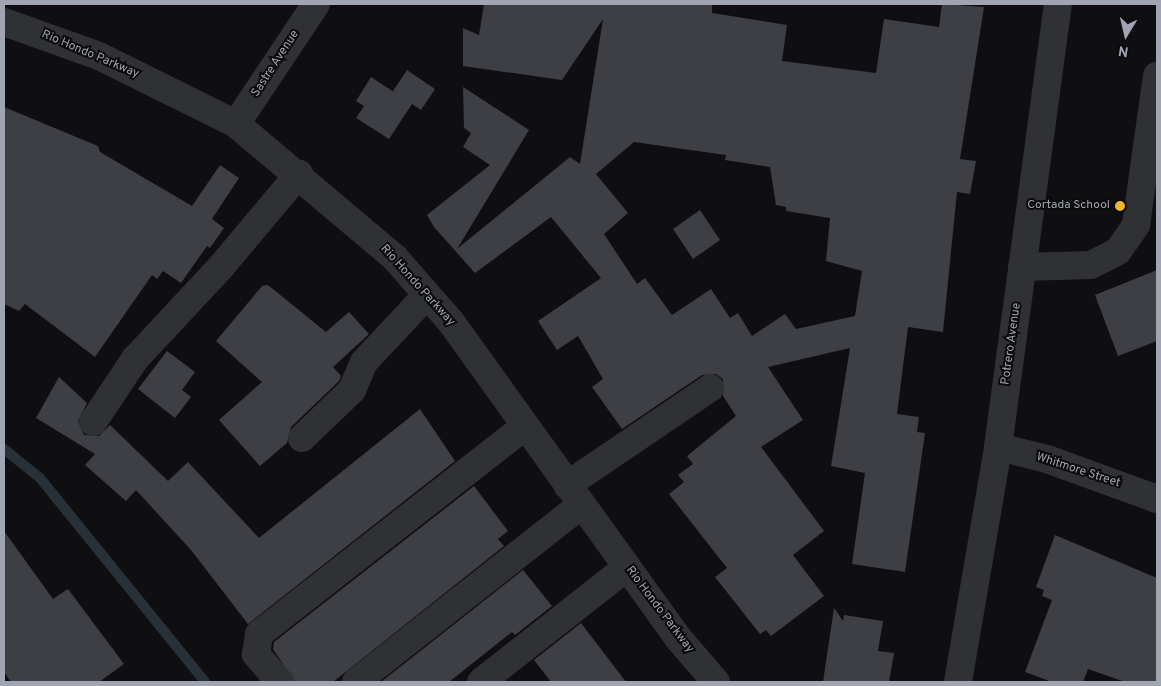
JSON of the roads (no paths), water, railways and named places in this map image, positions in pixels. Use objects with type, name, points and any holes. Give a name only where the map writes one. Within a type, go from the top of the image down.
[{"type":"street","name":"Sastre Avenue","points":[[236,124],[316,4]]},
{"type":"street","name":"Potrero Avenue","points":[[958,682],[998,447],[1058,4]]},
{"type":"street","name":"Rio Hondo Parkway","points":[[4,22],[99,56],[236,124],[299,174],[395,258],[451,322],[574,495],[716,682]]},
{"type":"street","points":[[1022,267],[1091,265],[1118,251],[1136,225],[1157,75]]},
{"type":"street","points":[[93,422],[135,359],[220,268],[299,174]]},
{"type":"street","points":[[302,438],[352,390],[364,362],[427,295]]},
{"type":"street","points":[[356,682],[574,495],[710,388]]},
{"type":"street","points":[[280,682],[256,654],[260,634],[524,426]]},
{"type":"street","name":"Whitmore Street","points":[[998,447],[1056,462],[1157,499]]},
{"type":"street","points":[[481,682],[627,567]]},
{"type":"waterway","points":[[4,449],[40,478],[205,682]]},
{"type":"place","name":"Cortada School","points":[[1120,206]]}]
